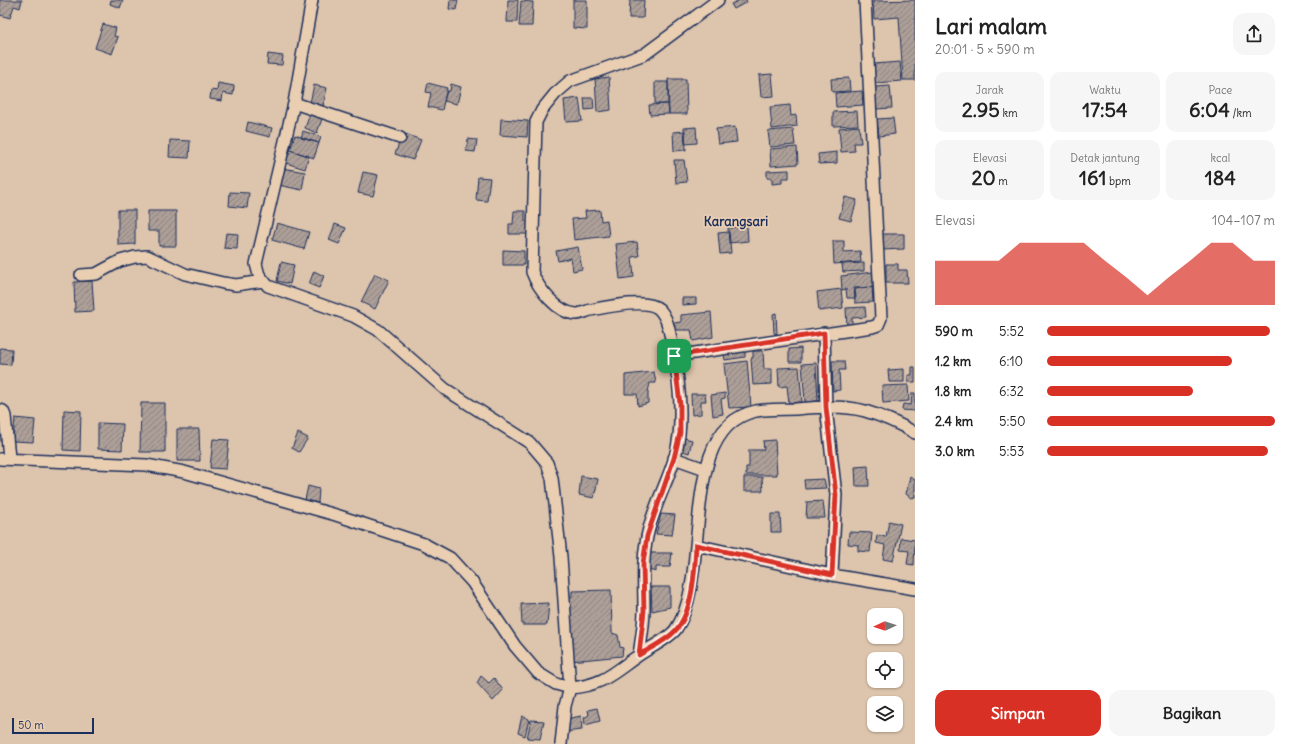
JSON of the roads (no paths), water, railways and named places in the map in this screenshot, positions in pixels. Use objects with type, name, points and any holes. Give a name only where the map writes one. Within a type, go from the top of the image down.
[{"type":"street","points":[[312,0],[294,103],[256,264],[258,275],[268,286],[353,316],[378,330],[445,389],[530,443],[547,463],[552,478],[561,557],[570,688],[566,706],[562,744]]},
{"type":"street","points":[[639,655],[644,611],[643,564],[647,536],[674,458],[680,433],[680,404],[674,356],[664,317],[659,309],[651,305],[638,304],[607,307],[576,314],[567,311],[548,297],[536,282],[532,272],[536,122],[542,110],[554,94],[570,81],[591,72],[645,54],[718,0]]},
{"type":"street","points":[[674,356],[878,325],[881,318],[865,0]]},
{"type":"street","points":[[294,103],[400,138]]},
{"type":"street","points":[[82,275],[96,274],[120,261],[134,257],[147,256],[186,274],[218,282],[236,285],[263,282]]},
{"type":"street","points":[[824,333],[826,407],[836,495],[832,575]]},
{"type":"street","points":[[0,410],[3,411],[5,416],[5,459],[146,465],[184,472],[329,513],[424,544],[450,558],[472,582],[515,646],[538,673],[556,684],[570,688],[589,686],[607,679],[675,631],[684,617],[700,546],[697,518],[705,469],[712,450],[727,426],[741,417],[756,411],[826,407],[864,411],[915,433]]},
{"type":"street","points":[[674,458],[705,469]]},
{"type":"street","points":[[700,546],[832,575],[915,589]]},
{"type":"district","name":"Karangsari","points":[[736,221]]}]
